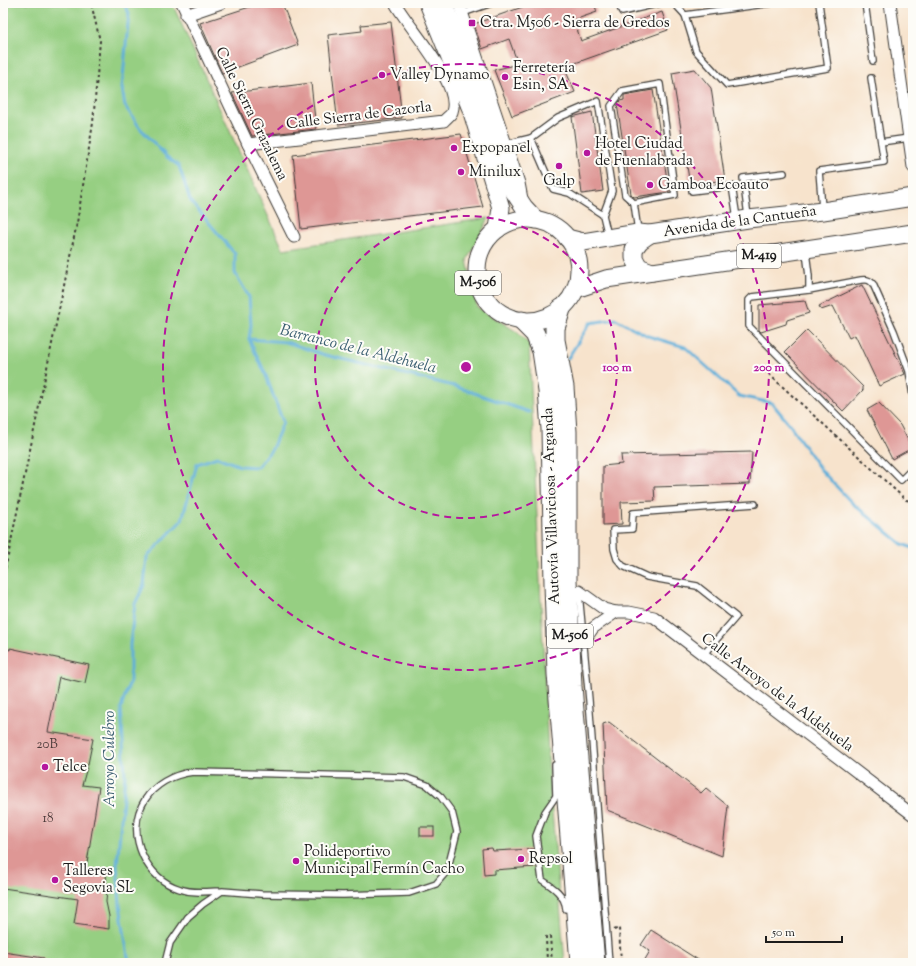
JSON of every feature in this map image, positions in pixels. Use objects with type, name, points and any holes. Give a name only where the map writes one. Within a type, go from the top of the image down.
[{"type":"highway","name":"M-506","points":[[561,309],[555,328],[555,340],[564,387],[567,432],[567,580],[572,679],[595,963]]},
{"type":"highway","name":"Autovía Villaviciosa - Arganda","points":[[522,321],[535,334],[542,351],[548,391],[551,429],[558,699]]},
{"type":"highway","points":[[567,480],[574,503],[579,591]]},
{"type":"highway","name":"M-506","points":[[558,699],[580,963]]},
{"type":"main road","points":[[428,3],[471,109],[501,208],[498,229]]},
{"type":"main road","name":"M-506","points":[[444,3],[491,123],[512,188],[524,207],[536,220]]},
{"type":"main road","name":"Avenida de la Cantueña","points":[[567,238],[583,242],[743,220],[823,211],[913,197]]},
{"type":"main road","name":"M-506","points":[[516,220],[536,220],[553,226],[567,238],[576,253],[579,271],[576,289],[570,300],[561,309],[543,319],[522,321],[502,315],[487,301],[478,283],[477,263],[484,244],[498,229],[516,220]]},
{"type":"main road","name":"M-419","points":[[576,289],[606,279],[913,233]]},
{"type":"main road","points":[[644,234],[634,249],[634,258],[640,267],[652,272]]},
{"type":"street","name":"Calle Sierra Grazalema","points":[[182,3],[186,15],[294,237]]},
{"type":"street","points":[[186,15],[221,3]]},
{"type":"street","name":"Calle Sierra de Cazorla","points":[[248,144],[444,121],[452,113],[453,102],[450,88],[430,51],[395,3]]},
{"type":"street","points":[[890,3],[913,167]]},
{"type":"street","points":[[461,8],[519,183],[524,207]]},
{"type":"street","name":"Calle Arroyo de la Aldehuela","points":[[579,591],[604,609],[654,617],[913,815]]},
{"type":"street","points":[[584,641],[593,628],[616,612]]},
{"type":"lane","points":[[461,8],[492,3]]},
{"type":"lane","points":[[618,3],[622,12],[660,3]]},
{"type":"lane","points":[[674,3],[685,15],[696,51],[726,85],[828,68],[819,3]]},
{"type":"lane","points":[[685,15],[772,3]]},
{"type":"lane","points":[[865,3],[873,61]]},
{"type":"lane","points":[[430,51],[465,95]]},
{"type":"lane","points":[[823,211],[819,171],[884,162],[871,78]]},
{"type":"lane","points":[[634,202],[675,195],[660,84],[622,91],[611,106],[625,195],[634,202],[644,234]]},
{"type":"lane","points":[[506,144],[531,138],[558,118],[598,101],[612,190],[603,215],[609,238]]},
{"type":"lane","points":[[531,138],[553,189],[569,193],[603,215]]},
{"type":"lane","points":[[881,142],[909,138]]},
{"type":"lane","points":[[743,220],[743,178],[784,173]]},
{"type":"lane","points":[[692,191],[732,186],[743,220]]},
{"type":"lane","points":[[806,249],[809,290]]},
{"type":"lane","points":[[913,396],[909,371],[899,344],[874,284],[866,279],[809,290],[752,297],[749,300],[749,326],[900,480],[913,468]]},
{"type":"lane","points":[[703,655],[736,617],[697,586],[647,577],[623,566],[617,559],[614,549],[613,530],[632,529],[633,513],[754,504]]},
{"type":"lane","points":[[579,591],[609,963]]},
{"type":"lane","points":[[556,743],[558,699]]},
{"type":"lane","points":[[555,758],[556,796],[545,812],[536,836],[542,880],[557,890],[566,902],[567,916]]},
{"type":"lane","points":[[165,963],[170,942],[188,917],[203,904],[222,891],[261,894],[343,895],[409,893],[436,884],[447,871],[457,832],[452,812],[441,797],[427,785],[404,777],[193,772],[180,774],[164,780],[150,794],[140,810],[136,825],[138,845],[146,863],[152,873],[181,890],[200,892],[222,891]]},
{"type":"lane","points":[[572,941],[580,963]]},
{"type":"path","points":[[3,580],[77,222],[93,123],[100,41],[92,3]]},
{"type":"path","points":[[760,366],[906,500],[913,501]]},
{"type":"path","points":[[614,936],[614,930],[620,928],[621,963]]},
{"type":"path","points":[[547,963],[546,936],[550,936],[552,963]]},
{"type":"green space","points":[[3,3],[172,3],[283,249],[489,218],[467,260],[477,307],[517,332],[529,344],[549,776],[565,963],[3,963]]},
{"type":"building","points":[[262,3],[282,3],[298,45],[222,73],[200,23]]},
{"type":"building","points":[[534,3],[594,3],[597,12],[574,20],[581,41],[662,12],[668,30],[564,67],[575,92],[512,116],[494,70],[518,64],[509,39],[482,49],[474,24]]},
{"type":"building","points":[[391,22],[402,118],[338,125],[328,35],[362,31],[361,25]]},
{"type":"building","points":[[695,69],[711,88],[725,180],[690,185],[672,73]]},
{"type":"building","points":[[311,83],[316,129],[252,136],[232,93]]},
{"type":"building","points":[[653,90],[669,192],[634,197],[631,194],[617,104],[624,100],[624,95]]},
{"type":"building","name":"Hotel Ciudad de Fuenlabrada","points":[[592,112],[603,191],[582,194],[572,117]]},
{"type":"building","points":[[461,134],[483,207],[301,229],[293,155]]},
{"type":"building","points":[[862,285],[905,374],[879,386],[855,335],[849,338],[833,306],[821,310],[819,306]]},
{"type":"building","points":[[805,301],[809,313],[787,320],[786,324],[761,332],[759,330],[759,305]]},
{"type":"building","points":[[807,330],[863,387],[863,390],[843,411],[785,352]]},
{"type":"building","points":[[879,403],[900,425],[912,448],[892,459],[867,410]]},
{"type":"building","points":[[752,452],[750,484],[654,487],[655,501],[621,502],[622,524],[603,525],[603,466],[622,464],[621,455]]},
{"type":"building","points":[[3,648],[10,650],[10,648],[89,665],[85,683],[59,677],[48,732],[93,739],[82,785],[99,787],[86,869],[106,872],[106,902],[109,916],[109,929],[74,924],[78,899],[3,888]]},
{"type":"building","points":[[609,722],[701,793],[706,788],[728,806],[722,856],[607,810],[603,724]]},
{"type":"building","points":[[420,827],[434,827],[434,836],[420,836]]},
{"type":"building","points":[[492,848],[493,851],[533,849],[534,867],[494,870],[494,874],[484,875],[482,849]]},
{"type":"building","points":[[651,930],[703,963],[643,963],[650,951],[641,945]]},
{"type":"building","points":[[3,952],[44,958],[44,963],[3,963]]},
{"type":"waterway","name":"Arroyo Culebro","points":[[123,3],[129,13],[122,88],[125,106],[140,128],[167,157],[179,166],[190,200],[235,254],[235,273],[249,297],[251,325],[249,339],[265,373],[283,422],[272,449],[257,467],[240,466],[217,457],[197,464],[182,520],[147,557],[144,585],[135,604],[130,644],[130,681],[121,708],[125,776],[117,865],[120,905],[129,963]]},
{"type":"waterway","name":"Barranco de la Aldehuela","points":[[568,358],[590,323],[616,319],[648,336],[685,347],[739,396],[772,403],[790,425],[820,469],[852,503],[902,544],[913,548]]},
{"type":"waterway","name":"Barranco de la Aldehuela","points":[[249,339],[286,342],[325,355],[454,386],[529,412]]},
{"type":"place","name":"Ctra. M506 - Sierra de Gredos","points":[[472,23]]},
{"type":"place","name":"Valley Dynamo","points":[[382,75]]},
{"type":"place","name":"Ferretería Esin, SA","points":[[505,77]]},
{"type":"place","name":"Expopanel","points":[[454,148]]},
{"type":"place","name":"Hotel Ciudad de Fuenlabrada","points":[[587,153]]},
{"type":"place","name":"Galp","points":[[559,166]]},
{"type":"place","name":"Minilux","points":[[461,172]]},
{"type":"place","name":"Gamboa Ecoauto","points":[[650,185]]},
{"type":"place","name":"Telce","points":[[45,767]]},
{"type":"place","name":"Repsol","points":[[521,859]]},
{"type":"place","name":"Polideportivo Municipal Fermín Cacho","points":[[296,861]]},
{"type":"place","name":"Talleres Segovia SL","points":[[55,880]]}]
